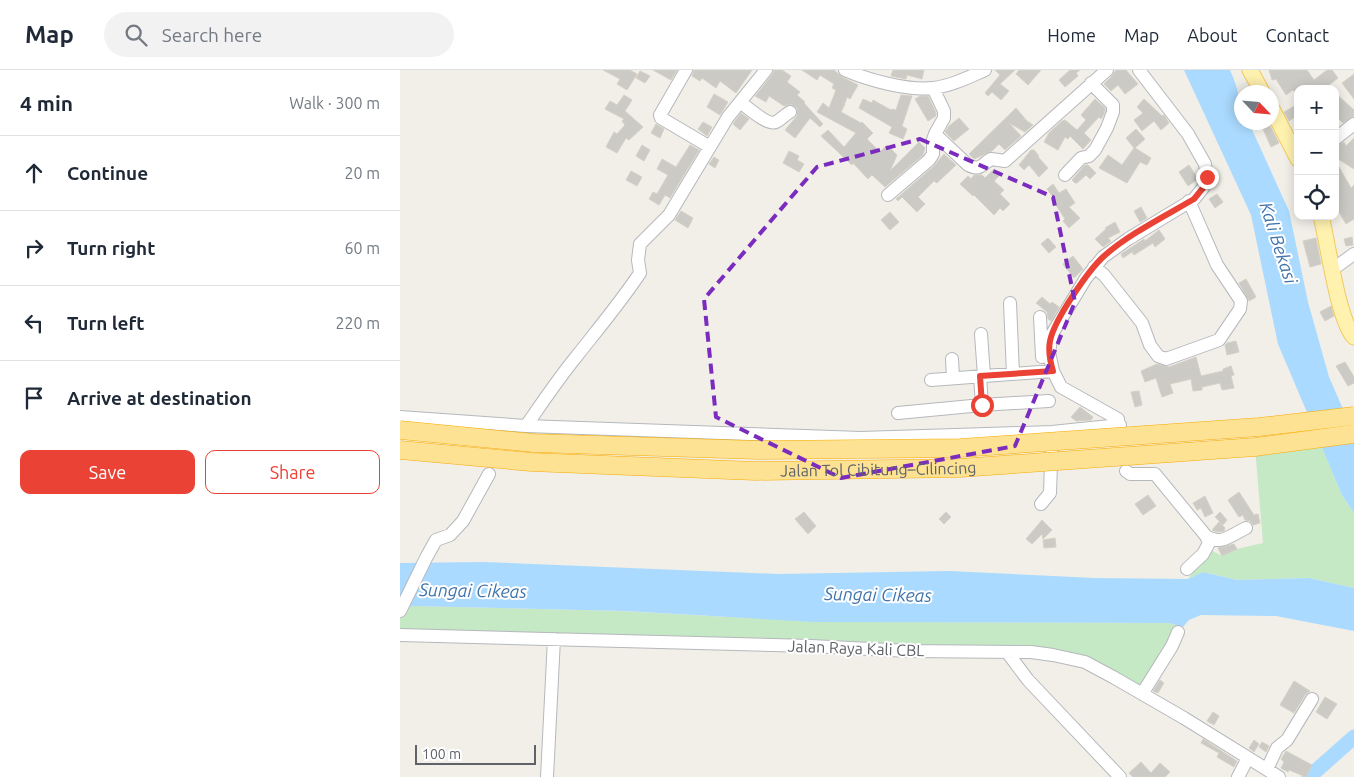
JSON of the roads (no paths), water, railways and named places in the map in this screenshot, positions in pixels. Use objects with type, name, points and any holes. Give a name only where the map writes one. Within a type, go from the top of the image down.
[{"type":"highway","name":"Jalan Tol Cibitung–Cilincing","points":[[400,430],[534,443],[758,450],[960,448],[1260,427],[1354,416]]},
{"type":"highway","name":"Jalan Tol Cibitung–Cilincing","points":[[400,450],[531,462],[755,471],[960,468],[1255,448],[1354,434]]},
{"type":"main road","points":[[1250,70],[1258,85]]},
{"type":"main road","points":[[1279,122],[1294,151]]},
{"type":"main road","points":[[1322,220],[1333,269],[1349,315],[1350,333],[1354,337]]},
{"type":"street","points":[[686,70],[660,115],[661,118],[710,147]]},
{"type":"street","points":[[526,426],[575,358],[609,317],[637,278],[640,273],[638,260],[640,244],[669,214],[728,117],[766,70]]},
{"type":"street","points":[[846,70],[895,84],[933,88],[985,70]]},
{"type":"street","points":[[935,134],[968,166],[974,169],[978,169],[991,159],[1005,161],[1107,70]]},
{"type":"street","points":[[1048,371],[1052,334],[1069,303],[1094,267],[1116,247],[1199,194],[1207,177],[1204,164],[1188,134],[1139,70]]},
{"type":"street","points":[[1065,175],[1081,158],[1089,156],[1095,150],[1113,112],[1113,105],[1092,83]]},
{"type":"street","points":[[888,195],[929,160],[933,154],[933,140],[944,118],[944,111],[933,88]]},
{"type":"street","points":[[740,102],[772,123],[775,123],[790,112]]},
{"type":"street","points":[[1339,136],[1354,124]]},
{"type":"street","points":[[1094,267],[1104,276],[1142,323],[1150,345],[1158,356],[1166,358],[1219,340],[1240,309],[1241,301],[1217,265],[1189,201]]},
{"type":"street","points":[[1333,269],[1354,254]]},
{"type":"street","points":[[1010,303],[1013,374]]},
{"type":"street","points":[[400,417],[526,426],[861,438],[1052,432],[1119,422],[1066,391],[1048,371],[1040,317]]},
{"type":"street","points":[[980,334],[982,405]]},
{"type":"street","points":[[952,359],[953,378]]},
{"type":"street","points":[[931,380],[1048,371]]},
{"type":"street","points":[[898,413],[1049,401]]},
{"type":"street","points":[[1041,504],[1050,492],[1052,432]]},
{"type":"street","points":[[1126,471],[1130,474],[1155,474],[1206,536],[1209,543],[1203,554],[1187,569]]},
{"type":"street","points":[[400,611],[436,540],[450,535],[463,521],[490,474]]},
{"type":"street","points":[[1206,536],[1216,542],[1246,528]]},
{"type":"street","points":[[1142,694],[1172,646],[1178,632]]},
{"type":"street","name":"Jalan Raya Kali CBL","points":[[400,635],[811,646],[909,651],[1043,653],[1085,662],[1142,694],[1279,777]]},
{"type":"street","points":[[547,777],[554,639]]},
{"type":"street","points":[[1007,652],[1028,680],[1120,777]]},
{"type":"street","points":[[1266,769],[1277,748],[1287,740],[1312,699]]},
{"type":"street","points":[[1238,777],[1248,758]]},
{"type":"water","name":"Kali Bekasi","points":[[1184,70],[1230,70],[1236,85],[1234,85],[1234,130],[1252,130],[1289,211],[1308,302],[1329,377],[1354,434],[1354,513],[1342,495],[1278,344],[1251,215]]},
{"type":"water","name":"Sungai Cikeas","points":[[484,562],[779,574],[949,571],[1094,578],[1188,579],[1203,572],[1237,580],[1309,578],[1354,588],[1354,631],[1276,616],[1201,615],[1189,620],[1183,627],[1169,623],[814,622],[624,611],[413,606],[403,610],[400,609],[400,563]]},
{"type":"waterway","points":[[1309,777],[1354,737]]}]
